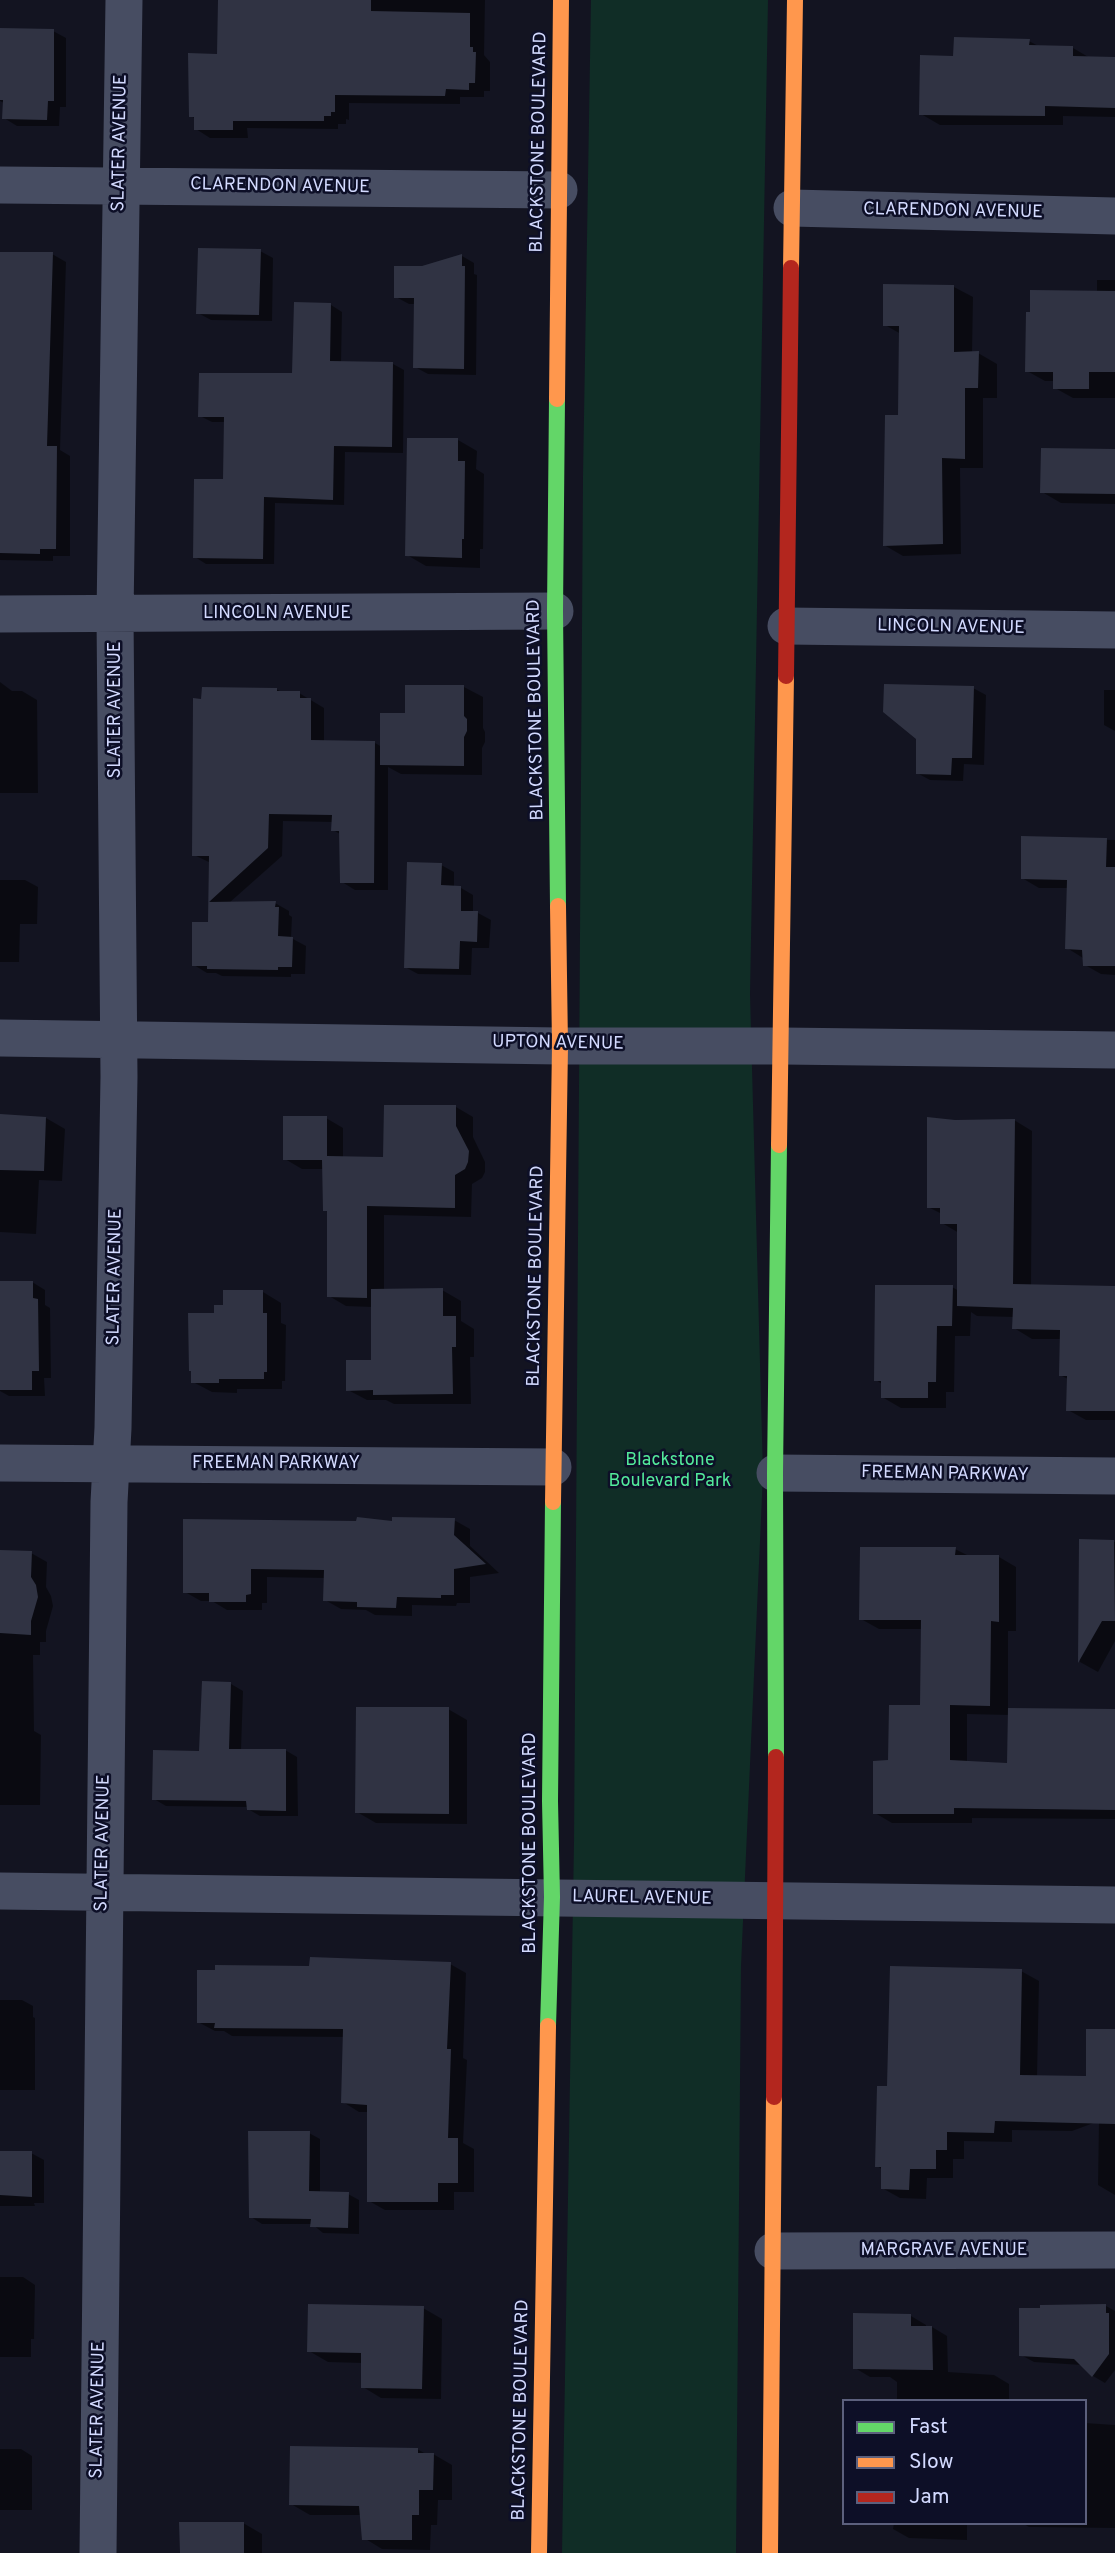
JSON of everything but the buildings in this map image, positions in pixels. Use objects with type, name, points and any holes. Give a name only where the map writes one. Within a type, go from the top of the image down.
[{"type":"main road","name":"BLACKSTONE BOULEVARD","points":[[539,2553],[545,2144],[552,1897],[550,1801],[553,1467],[560,1046],[555,611],[561,0]]},
{"type":"main road","points":[[769,2553],[777,1902],[775,1473],[795,0]]},
{"type":"street","name":"SLATER AVENUE","points":[[97,2553],[104,1892],[118,1040],[115,615],[124,0]]},
{"type":"street","name":"CLARENDON AVENUE","points":[[0,185],[559,190]]},
{"type":"street","name":"CLARENDON AVENUE","points":[[792,208],[1115,216]]},
{"type":"street","name":"LINCOLN AVENUE","points":[[0,614],[555,611]]},
{"type":"street","name":"LINCOLN AVENUE","points":[[786,626],[1115,630]]},
{"type":"street","name":"UPTON AVENUE","points":[[0,1038],[1115,1050]]},
{"type":"street","name":"FREEMAN PARKWAY","points":[[0,1463],[553,1467]]},
{"type":"street","name":"FREEMAN PARKWAY","points":[[775,1473],[1115,1476]]},
{"type":"street","name":"LAUREL AVENUE","points":[[0,1891],[1115,1905]]},
{"type":"street","name":"MARGRAVE AVENUE","points":[[773,2251],[1115,2250]]},
{"type":"green space","name":"Blackstone Boulevard Park","points":[[591,0],[768,0],[750,994],[763,1474],[741,1966],[736,2553],[562,2553],[574,1842],[583,476]]},
{"type":"traffic: fast","points":[[557,399],[555,611],[558,906]]},
{"type":"traffic: fast","points":[[776,1757],[775,1473],[779,1145]]},
{"type":"traffic: fast","points":[[548,2026],[552,1897],[550,1801],[553,1502]]},
{"type":"traffic: slow","points":[[557,399],[561,0]]},
{"type":"traffic: slow","points":[[791,268],[795,0]]},
{"type":"traffic: slow","points":[[779,1145],[786,676]]},
{"type":"traffic: slow","points":[[553,1502],[560,1046],[558,906]]},
{"type":"traffic: slow","points":[[539,2553],[548,2026]]},
{"type":"traffic: slow","points":[[770,2553],[774,2097]]},
{"type":"traffic: jam","points":[[786,676],[791,268]]},
{"type":"traffic: jam","points":[[774,2097],[776,1757]]}]
